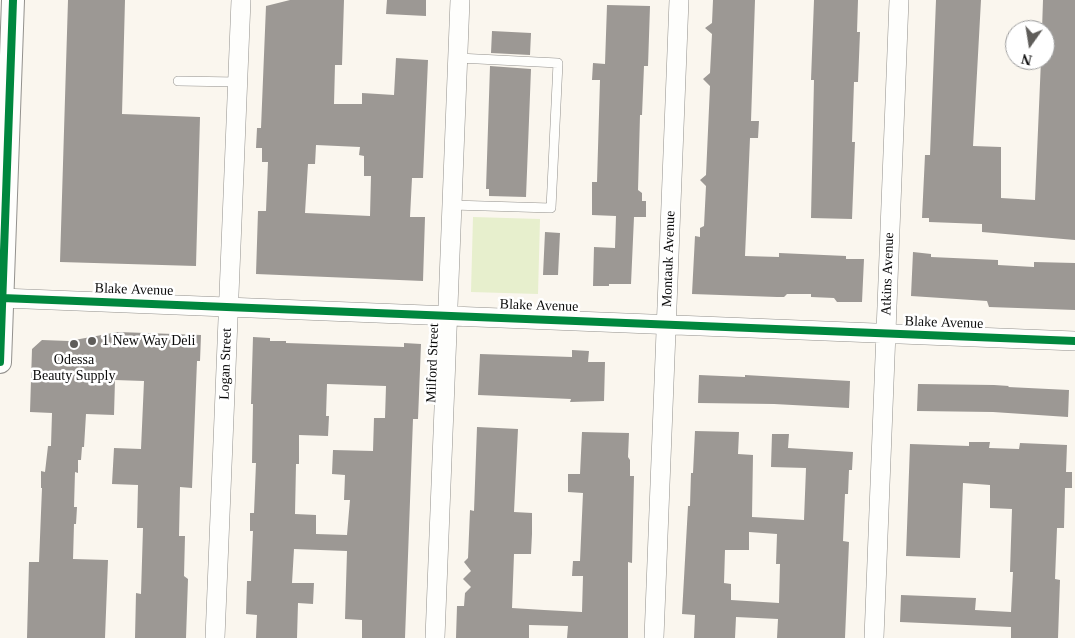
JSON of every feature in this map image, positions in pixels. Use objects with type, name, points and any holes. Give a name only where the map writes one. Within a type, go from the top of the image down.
[{"type":"street","points":[[0,362],[13,0]]},
{"type":"street","name":"Logan Street","points":[[215,638],[241,0]]},
{"type":"street","name":"Milford Street","points":[[435,638],[460,0]]},
{"type":"street","name":"Montauk Avenue","points":[[654,638],[679,0]]},
{"type":"street","name":"Atkins Avenue","points":[[874,638],[899,0]]},
{"type":"street","name":"Blake Avenue","points":[[1,308],[228,306],[1075,341]]},
{"type":"lane","points":[[452,205],[551,208],[558,63],[458,58]]},
{"type":"lane","points":[[178,81],[238,82]]},
{"type":"green space","points":[[473,217],[540,219],[538,294],[471,292]]},
{"type":"building","points":[[68,0],[125,0],[122,114],[200,117],[196,266],[60,262]]},
{"type":"building","points":[[290,0],[344,0],[342,65],[335,65],[334,104],[362,104],[362,93],[394,95],[396,58],[428,60],[423,178],[412,178],[410,217],[425,217],[423,281],[256,274],[258,211],[266,211],[268,162],[262,162],[262,148],[256,148],[257,128],[261,128],[266,6]],"holes":[[[316,145],[360,147],[359,155],[364,156],[364,176],[371,176],[370,216],[305,213],[308,164],[315,164]]]},
{"type":"building","points":[[387,0],[426,0],[426,16],[386,14]]},
{"type":"building","points":[[713,0],[755,0],[751,121],[759,121],[758,138],[750,138],[745,256],[779,257],[779,253],[846,256],[846,259],[864,259],[862,302],[837,302],[834,298],[811,297],[811,294],[787,294],[784,297],[777,297],[692,294],[695,236],[700,237],[700,228],[704,226],[706,186],[700,180],[706,175],[710,86],[703,79],[710,73],[712,34],[705,28],[712,23]]},
{"type":"building","points":[[814,0],[858,0],[857,32],[860,32],[858,82],[854,82],[852,142],[855,142],[852,219],[811,218],[814,80],[811,80]]},
{"type":"building","points":[[936,0],[981,0],[973,146],[1001,147],[1001,198],[1035,200],[1041,70],[1055,70],[1055,20],[1042,20],[1043,0],[1075,0],[1075,240],[982,232],[982,224],[929,222],[929,218],[922,218],[925,155],[930,155]]},
{"type":"building","points":[[607,5],[650,6],[648,66],[644,66],[642,115],[640,115],[638,190],[642,193],[642,201],[646,201],[646,217],[634,217],[631,284],[593,286],[594,247],[615,248],[616,216],[592,215],[592,182],[597,182],[600,80],[592,80],[593,63],[605,64]]},
{"type":"building","points":[[492,31],[531,33],[530,55],[491,53]]},
{"type":"building","points":[[490,66],[531,69],[526,197],[489,196],[489,189],[486,189]]},
{"type":"building","points":[[545,232],[560,233],[558,275],[543,275]]},
{"type":"building","points":[[913,252],[931,254],[931,257],[998,260],[998,265],[1034,267],[1034,262],[1075,263],[1075,310],[989,307],[987,301],[911,296]]},
{"type":"building","points":[[118,332],[201,335],[200,361],[197,361],[192,488],[180,487],[179,536],[185,536],[184,576],[188,579],[186,638],[135,638],[136,593],[141,594],[143,528],[137,528],[138,485],[112,484],[114,448],[141,449],[144,381],[115,380],[114,415],[86,414],[84,447],[82,447],[81,460],[78,460],[78,473],[75,472],[74,507],[77,507],[76,524],[74,524],[73,559],[108,560],[105,638],[27,638],[29,562],[39,562],[41,471],[45,472],[48,446],[51,446],[52,413],[30,412],[32,349],[42,340],[69,341]]},
{"type":"building","points":[[253,337],[270,338],[270,341],[286,341],[286,343],[404,347],[404,343],[421,344],[418,419],[413,419],[405,638],[362,638],[362,620],[345,619],[347,551],[294,549],[292,583],[314,583],[313,604],[298,603],[297,638],[256,638],[257,615],[246,614],[247,581],[251,581],[253,531],[250,531],[250,513],[254,513],[256,463],[252,463],[253,404],[251,404]],"holes":[[[327,384],[386,386],[385,418],[374,418],[373,451],[333,450],[332,474],[345,475],[344,500],[350,500],[347,535],[316,534],[316,515],[295,514],[296,464],[299,464],[299,435],[328,436],[329,416],[326,416]]]},
{"type":"building","points":[[572,350],[589,351],[588,362],[605,362],[604,401],[570,402],[571,399],[478,395],[480,354],[572,357]]},
{"type":"building","points":[[699,375],[745,377],[745,375],[850,381],[849,408],[774,404],[698,403]]},
{"type":"building","points":[[918,384],[994,385],[1069,390],[1068,417],[993,412],[917,411]]},
{"type":"building","points":[[477,427],[518,429],[514,512],[532,513],[532,534],[531,554],[514,554],[512,608],[582,612],[583,576],[572,576],[573,561],[580,561],[583,493],[568,492],[568,474],[580,474],[582,432],[629,433],[628,457],[630,460],[630,476],[634,476],[632,563],[628,562],[628,638],[567,638],[568,626],[529,625],[529,638],[456,638],[457,606],[464,606],[465,593],[471,587],[463,579],[471,571],[464,562],[468,558],[470,510],[474,511]]},
{"type":"building","points":[[695,431],[739,432],[738,454],[753,455],[752,517],[804,520],[806,468],[771,467],[772,434],[789,434],[788,448],[853,452],[852,470],[849,470],[848,494],[845,494],[843,541],[849,542],[845,638],[777,638],[778,619],[736,617],[735,638],[694,638],[695,615],[682,614],[688,506],[690,506],[691,473],[693,473]],"holes":[[[749,532],[777,534],[776,564],[780,564],[779,603],[731,600],[731,584],[724,583],[725,550],[749,550]]]},
{"type":"building","points":[[969,442],[990,442],[989,448],[1019,449],[1020,443],[1067,445],[1066,472],[1072,472],[1072,488],[1065,488],[1064,528],[1057,528],[1055,579],[1060,580],[1058,638],[1011,638],[1011,627],[900,622],[901,595],[976,598],[975,610],[1011,612],[1013,572],[1010,572],[1012,509],[990,508],[990,485],[963,483],[960,558],[906,556],[910,444],[969,446]]},
{"type":"cycle path","points":[[0,362],[13,0]]},
{"type":"cycle path","points":[[2,298],[1075,341]]},
{"type":"place","name":"1 New Way Deli","points":[[92,341]]},
{"type":"place","name":"Odessa Beauty Supply","points":[[74,344]]}]
